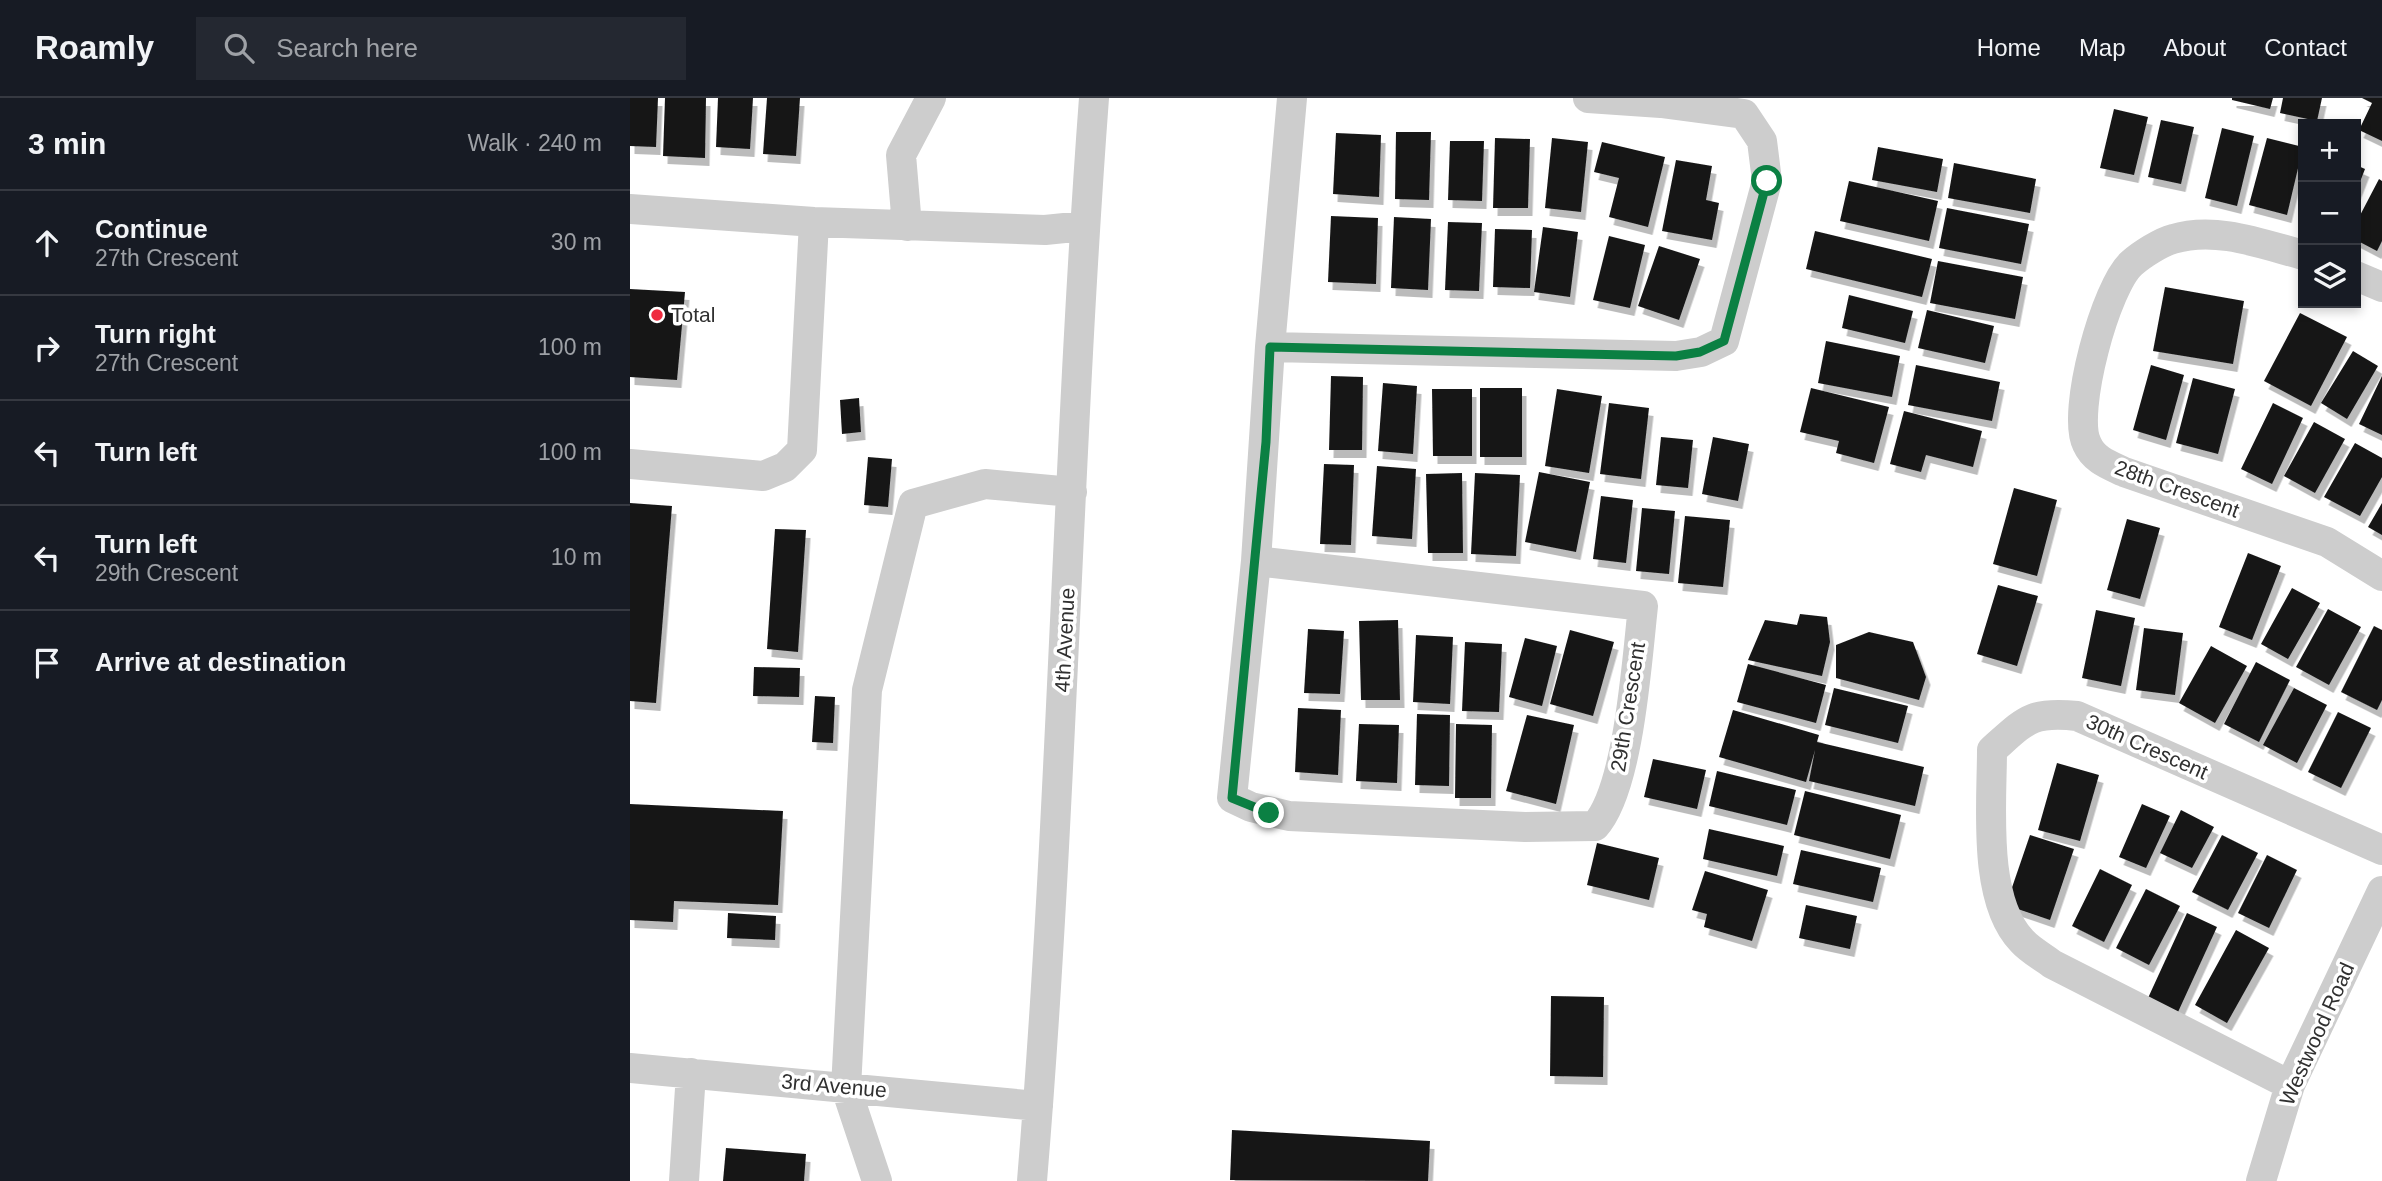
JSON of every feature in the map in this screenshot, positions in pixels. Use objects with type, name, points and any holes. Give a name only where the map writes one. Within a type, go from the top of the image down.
[{"type":"street","points":[[907,226],[901,155],[931,98]]},
{"type":"street","name":"4th Avenue","points":[[1032,1181],[1072,492],[1084,226],[1094,98]]},
{"type":"street","points":[[1256,561],[1270,347],[1292,98]]},
{"type":"street","points":[[1270,347],[1676,356],[1700,352],[1724,341],[1767,181],[1762,141],[1744,114],[1661,103],[1588,98]]},
{"type":"street","points":[[630,209],[907,226],[1045,230],[1084,226]]},
{"type":"street","points":[[630,464],[763,476],[785,467],[802,450],[814,222]]},
{"type":"street","name":"28th Crescent","points":[[2298,254],[2226,234],[2173,239],[2130,264],[2097,332],[2085,387],[2085,442],[2098,459],[2124,472],[2327,542],[2382,576]]},
{"type":"street","points":[[2361,278],[2382,287]]},
{"type":"street","points":[[877,1181],[846,1087],[867,690],[914,504],[985,484],[1072,492]]},
{"type":"street","name":"29th Crescent","points":[[1256,561],[1643,606],[1620,764],[1606,814],[1595,826],[1525,827],[1289,816],[1251,807],[1232,798],[1256,561]]},
{"type":"street","name":"30th Crescent","points":[[2291,1085],[2052,964],[2022,941],[2007,920],[1995,876],[1992,750],[2022,724],[2046,713],[2077,716],[2382,850]]},
{"type":"street","name":"Westwood Road","points":[[2261,1181],[2291,1085],[2382,891]]},
{"type":"street","name":"3rd Avenue","points":[[630,1068],[1038,1106]]},
{"type":"street","points":[[684,1181],[691,1073]]},
{"type":"building","points":[[630,98],[658,98],[656,147],[630,146]]},
{"type":"building","points":[[665,98],[706,98],[705,158],[663,156]]},
{"type":"building","points":[[718,98],[753,98],[750,149],[716,147]]},
{"type":"building","points":[[767,98],[800,98],[796,156],[763,154]]},
{"type":"building","points":[[2232,98],[2273,98],[2270,109]]},
{"type":"building","points":[[2283,98],[2322,98],[2317,119],[2280,113]]},
{"type":"building","points":[[2362,98],[2382,98],[2382,141],[2361,131],[2372,103]]},
{"type":"building","points":[[2114,109],[2148,117],[2134,175],[2100,168]]},
{"type":"building","points":[[2161,120],[2194,127],[2181,184],[2148,177]]},
{"type":"building","points":[[2222,128],[2254,136],[2237,206],[2205,198]]},
{"type":"building","points":[[1396,132],[1431,132],[1429,200],[1395,199]]},
{"type":"building","points":[[1336,133],[1381,135],[1379,197],[1333,194]]},
{"type":"building","points":[[1495,138],[1530,139],[1528,208],[1493,208]]},
{"type":"building","points":[[1552,138],[1588,142],[1581,212],[1545,208]]},
{"type":"building","points":[[2267,138],[2298,146],[2298,168],[2287,215],[2249,205]]},
{"type":"building","points":[[1450,141],[1484,141],[1482,201],[1448,200]]},
{"type":"building","points":[[1602,142],[1665,157],[1648,227],[1609,217],[1619,178],[1594,172]]},
{"type":"building","points":[[1878,147],[1943,159],[1937,192],[1872,180]]},
{"type":"building","points":[[1676,160],[1712,166],[1706,200],[1719,203],[1712,240],[1662,231]]},
{"type":"building","points":[[1954,163],[2036,179],[2030,213],[1948,198]]},
{"type":"building","points":[[2379,179],[2382,181],[2382,241],[2377,251],[2361,243],[2361,213]]},
{"type":"building","points":[[1849,181],[1938,201],[1929,241],[1840,221]]},
{"type":"building","points":[[1947,208],[2029,224],[2021,264],[1939,248]]},
{"type":"building","points":[[1331,216],[1378,218],[1376,284],[1328,282]]},
{"type":"building","points":[[1394,217],[1431,219],[1428,290],[1391,288]]},
{"type":"building","points":[[1448,222],[1482,223],[1479,291],[1445,290]]},
{"type":"building","points":[[1543,227],[1578,232],[1570,297],[1534,292]]},
{"type":"building","points":[[1495,229],[1532,230],[1530,288],[1493,287]]},
{"type":"building","points":[[1815,231],[1932,259],[1922,297],[1806,269]]},
{"type":"building","points":[[1609,236],[1645,245],[1630,308],[1593,300]]},
{"type":"building","points":[[1659,246],[1700,259],[1679,320],[1638,306]]},
{"type":"building","points":[[1938,261],[2023,277],[2015,319],[1930,303]]},
{"type":"building","points":[[2165,287],[2244,301],[2233,364],[2153,351]]},
{"type":"building","points":[[630,289],[685,292],[677,380],[630,377]]},
{"type":"building","points":[[1849,295],[1913,311],[1905,343],[1842,328]]},
{"type":"building","points":[[1927,310],[1994,326],[1985,363],[1918,348]]},
{"type":"building","points":[[2300,313],[2347,337],[2311,406],[2264,381]]},
{"type":"building","points":[[1826,341],[1900,356],[1892,397],[1818,383]]},
{"type":"building","points":[[2353,351],[2378,366],[2347,419],[2321,403]]},
{"type":"building","points":[[1916,365],[2000,382],[1992,421],[1908,405]]},
{"type":"building","points":[[2151,365],[2184,375],[2166,440],[2133,430]]},
{"type":"building","points":[[1331,376],[1363,377],[1362,450],[1329,450]]},
{"type":"building","points":[[2382,376],[2382,435],[2359,424]]},
{"type":"building","points":[[2193,378],[2235,389],[2218,454],[2176,443]]},
{"type":"building","points":[[1383,383],[1417,386],[1413,454],[1378,451]]},
{"type":"building","points":[[1480,388],[1522,388],[1522,457],[1480,457]]},
{"type":"building","points":[[1811,388],[1889,407],[1874,463],[1836,453],[1839,441],[1800,432]]},
{"type":"building","points":[[1432,389],[1472,389],[1472,456],[1433,456]]},
{"type":"building","points":[[1557,389],[1602,396],[1589,473],[1545,466]]},
{"type":"building","points":[[859,398],[861,432],[842,434],[840,400]]},
{"type":"building","points":[[1609,403],[1649,408],[1641,479],[1600,474]]},
{"type":"building","points":[[2273,403],[2303,418],[2272,484],[2241,469]]},
{"type":"building","points":[[1904,411],[1982,431],[1973,467],[1926,455],[1921,472],[1890,464]]},
{"type":"building","points":[[2314,422],[2345,439],[2315,493],[2284,476]]},
{"type":"building","points":[[1661,437],[1693,440],[1688,488],[1656,485]]},
{"type":"building","points":[[1713,437],[1749,444],[1738,501],[1702,494]]},
{"type":"building","points":[[2355,443],[2382,458],[2382,477],[2360,516],[2324,497]]},
{"type":"building","points":[[868,457],[892,459],[888,507],[864,505]]},
{"type":"building","points":[[1324,464],[1354,465],[1351,545],[1320,544]]},
{"type":"building","points":[[1377,466],[1416,469],[1412,539],[1372,536]]},
{"type":"building","points":[[1539,472],[1590,482],[1576,552],[1525,542]]},
{"type":"building","points":[[1462,473],[1463,553],[1428,553],[1426,474]]},
{"type":"building","points":[[1475,473],[1520,475],[1516,556],[1471,554]]},
{"type":"building","points":[[2014,488],[2057,500],[2037,576],[1993,564]]},
{"type":"building","points":[[1601,496],[1633,500],[1626,563],[1593,559]]},
{"type":"building","points":[[630,503],[672,506],[656,703],[630,701]]},
{"type":"building","points":[[2382,503],[2382,535],[2368,527]]},
{"type":"building","points":[[1642,508],[1675,511],[1669,574],[1636,571]]},
{"type":"building","points":[[1685,516],[1730,520],[1723,587],[1678,583]]},
{"type":"building","points":[[2127,519],[2160,528],[2140,599],[2107,590]]},
{"type":"building","points":[[775,529],[806,530],[798,652],[767,649]]},
{"type":"building","points":[[2248,553],[2281,566],[2252,640],[2219,627]]},
{"type":"building","points":[[1998,585],[2038,596],[2017,666],[1977,654]]},
{"type":"building","points":[[2292,588],[2320,603],[2288,659],[2261,644]]},
{"type":"building","points":[[2328,609],[2361,627],[2329,685],[2296,667]]},
{"type":"building","points":[[2096,610],[2135,618],[2121,686],[2082,678]]},
{"type":"building","points":[[1800,614],[1827,617],[1830,642],[1822,676],[1748,660],[1765,620],[1797,625]]},
{"type":"building","points":[[1398,620],[1400,700],[1361,700],[1359,621]]},
{"type":"building","points":[[2374,626],[2382,630],[2382,700],[2377,710],[2341,692]]},
{"type":"building","points":[[2144,628],[2183,633],[2175,695],[2136,690]]},
{"type":"building","points":[[1308,629],[1344,631],[1340,694],[1304,693]]},
{"type":"building","points":[[1570,630],[1614,642],[1593,716],[1550,704]]},
{"type":"building","points":[[1869,632],[1913,642],[1926,677],[1919,700],[1836,678],[1836,645]]},
{"type":"building","points":[[1416,635],[1453,637],[1450,704],[1413,702]]},
{"type":"building","points":[[1525,638],[1557,646],[1542,706],[1509,697]]},
{"type":"building","points":[[1465,642],[1502,644],[1499,712],[1462,711]]},
{"type":"building","points":[[2211,646],[2247,666],[2215,723],[2179,703]]},
{"type":"building","points":[[2256,662],[2290,680],[2259,742],[2224,724]]},
{"type":"building","points":[[1748,664],[1826,685],[1816,723],[1737,702]]},
{"type":"building","points":[[754,667],[800,668],[799,697],[753,696]]},
{"type":"building","points":[[1834,688],[1908,706],[1898,743],[1825,725]]},
{"type":"building","points":[[2294,688],[2327,705],[2297,763],[2263,745]]},
{"type":"building","points":[[815,696],[835,697],[833,743],[812,742]]},
{"type":"building","points":[[1298,708],[1341,710],[1338,775],[1295,772]]},
{"type":"building","points":[[1733,710],[1819,735],[1817,742],[1924,767],[1915,806],[1809,781],[1815,750],[1806,782],[1719,757]]},
{"type":"building","points":[[2338,712],[2371,728],[2341,788],[2308,772]]},
{"type":"building","points":[[1417,714],[1450,715],[1449,786],[1415,785]]},
{"type":"building","points":[[1527,715],[1574,725],[1556,804],[1506,791]]},
{"type":"building","points":[[1359,724],[1399,725],[1397,783],[1356,781]]},
{"type":"building","points":[[1456,724],[1492,725],[1491,798],[1455,798]]},
{"type":"building","points":[[1653,759],[1706,770],[1697,809],[1644,797]]},
{"type":"building","points":[[2057,763],[2099,775],[2080,841],[2038,830]]},
{"type":"building","points":[[1717,771],[1796,790],[1787,825],[1709,806]]},
{"type":"building","points":[[1805,791],[1901,815],[1890,859],[1794,835]]},
{"type":"building","points":[[630,804],[783,811],[778,905],[674,901],[673,922],[630,920]]},
{"type":"building","points":[[2142,804],[2170,816],[2146,868],[2119,857]]},
{"type":"building","points":[[2181,810],[2214,827],[2192,868],[2160,853]]},
{"type":"building","points":[[1709,829],[1784,846],[1777,876],[1703,859]]},
{"type":"building","points":[[2030,835],[2074,849],[2050,920],[2006,905]]},
{"type":"building","points":[[2222,835],[2258,853],[2228,910],[2192,892]]},
{"type":"building","points":[[1597,843],[1659,858],[1649,900],[1587,885]]},
{"type":"building","points":[[1801,850],[1881,868],[1873,902],[1793,884]]},
{"type":"building","points":[[2267,855],[2297,870],[2269,928],[2238,913]]},
{"type":"building","points":[[2100,869],[2132,885],[2104,942],[2072,926]]},
{"type":"building","points":[[1705,871],[1768,890],[1752,941],[1704,927],[1707,914],[1692,910]]},
{"type":"building","points":[[2146,889],[2180,906],[2149,965],[2116,948]]},
{"type":"building","points":[[1806,905],[1857,916],[1850,949],[1799,938]]},
{"type":"building","points":[[728,913],[776,916],[775,940],[727,938]]},
{"type":"building","points":[[2187,913],[2217,927],[2178,1012],[2148,998]]},
{"type":"building","points":[[2236,930],[2269,948],[2227,1023],[2195,1005]]},
{"type":"building","points":[[1551,996],[1604,997],[1603,1077],[1550,1076]]},
{"type":"building","points":[[1232,1130],[1430,1141],[1428,1181],[1230,1180]]},
{"type":"building","points":[[726,1148],[806,1154],[804,1181],[723,1181]]},
{"type":"place","name":"Total","points":[[657,315]]},
{"type":"route","points":[[1269,813],[1232,798],[1256,561],[1266,442],[1270,347],[1676,356],[1700,352],[1724,341],[1757,228],[1767,181]]}]
